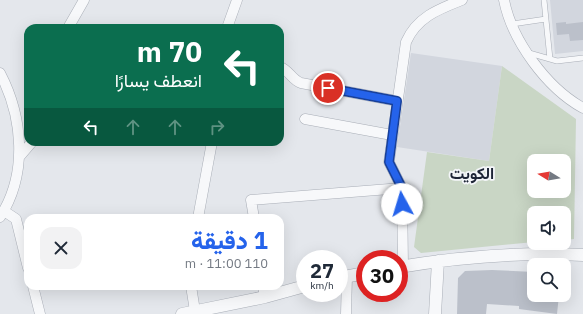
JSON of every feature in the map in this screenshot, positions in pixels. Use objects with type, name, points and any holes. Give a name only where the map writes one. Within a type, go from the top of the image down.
[{"type":"street","points":[[70,24],[84,0]]},
{"type":"street","points":[[229,24],[237,0]]},
{"type":"street","points":[[401,250],[402,188],[389,162],[403,56],[410,32],[442,4],[462,0]]},
{"type":"street","points":[[504,0],[512,24],[526,52],[541,73],[552,85],[583,108]]},
{"type":"street","points":[[284,69],[290,72],[296,81],[301,83],[397,101]]},
{"type":"street","points":[[0,73],[14,105],[20,156],[11,195],[1,213],[16,219],[24,252]]},
{"type":"street","points":[[305,119],[392,136]]},
{"type":"street","points":[[20,156],[29,146]]},
{"type":"street","points":[[199,214],[211,146]]},
{"type":"street","points":[[254,214],[252,200],[402,188]]},
{"type":"street","points":[[408,266],[438,261],[554,254],[583,255]]},
{"type":"street","points":[[435,314],[438,261]]},
{"type":"street","points":[[284,289],[296,287]]},
{"type":"street","points":[[34,290],[40,314]]},
{"type":"street","points":[[192,290],[195,311]]},
{"type":"street","points":[[182,314],[264,292],[278,290]]},
{"type":"street","points":[[345,302],[346,314]]},
{"type":"lane","points":[[544,0],[550,59]]},
{"type":"lane","points":[[512,24],[546,19]]},
{"type":"lane","points":[[526,52],[563,61],[583,58]]},
{"type":"shaded area","points":[[550,0],[583,0],[583,51],[555,54]]},
{"type":"shaded area","points":[[411,53],[502,66],[489,161],[397,147]]},
{"type":"green space","points":[[502,66],[576,119],[574,239],[571,239],[571,206],[527,206],[527,243],[421,253],[414,247],[427,152],[489,161]]},
{"type":"building","points":[[566,22],[566,24],[583,22],[583,40],[570,41],[569,34],[557,35],[556,23]]},
{"type":"building","points":[[492,270],[527,272],[527,302],[558,302],[557,314],[519,309],[519,306],[487,304],[486,314],[457,314],[458,278],[465,271]]},
{"type":"district","name":"الكويت","points":[[472,173]]},
{"type":"route","points":[[328,88],[397,101],[389,162],[402,188],[402,204]]}]
